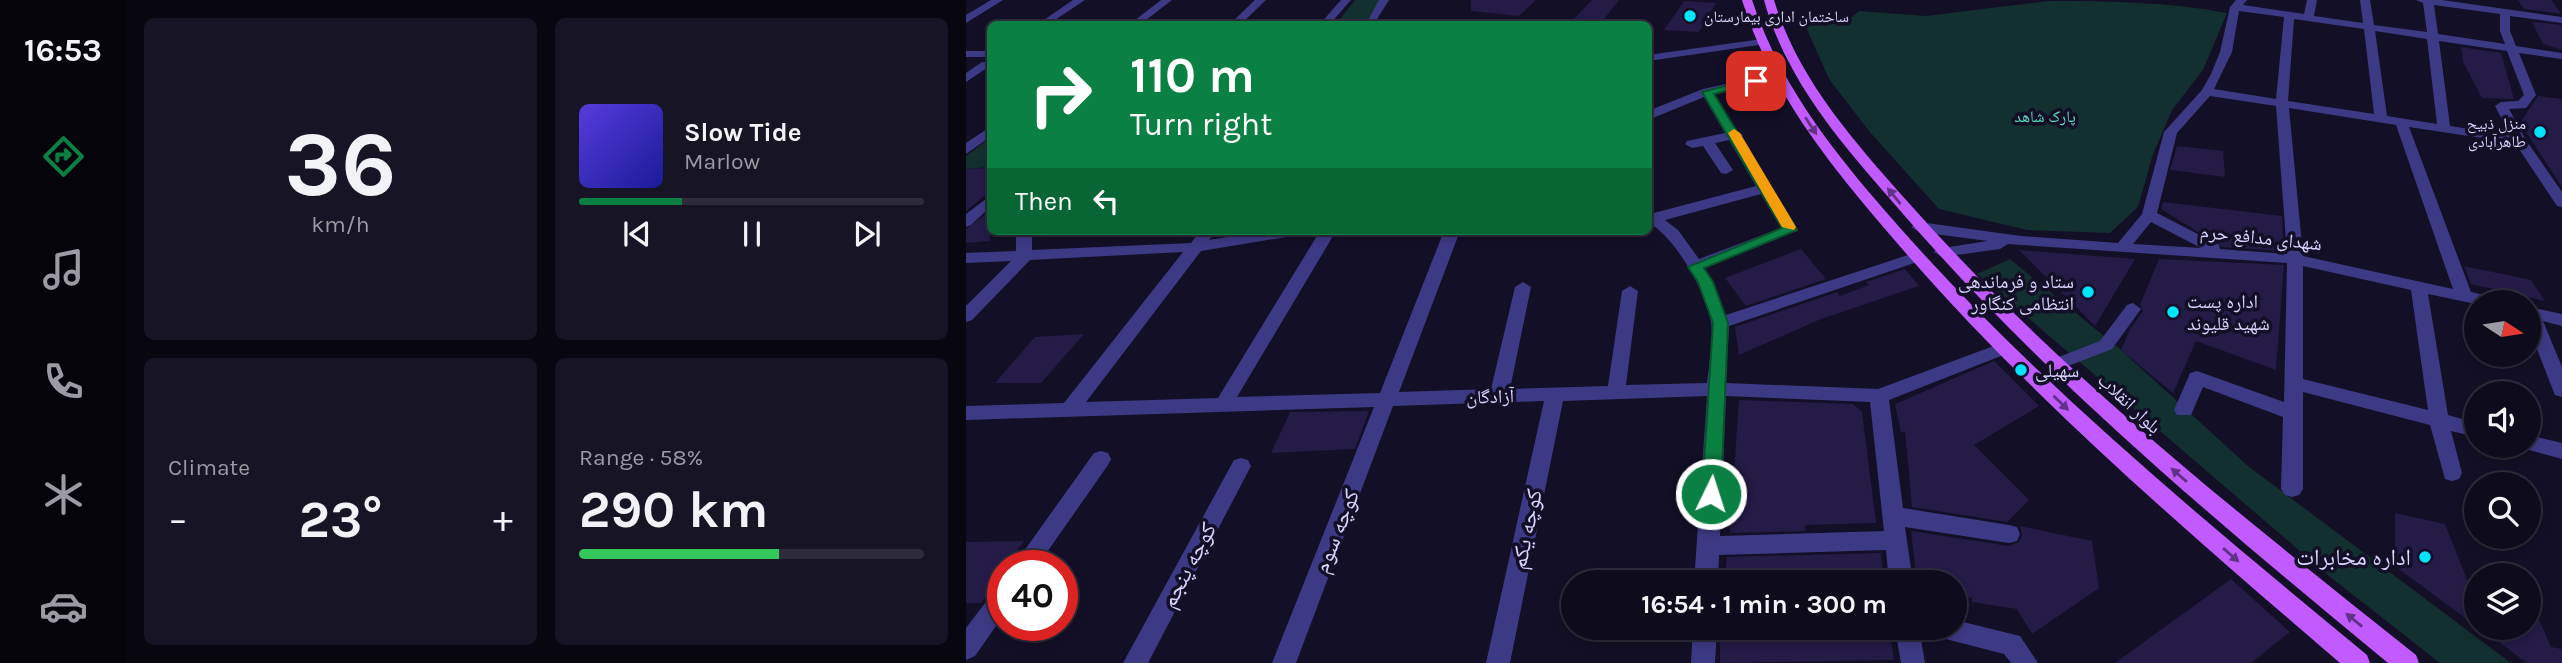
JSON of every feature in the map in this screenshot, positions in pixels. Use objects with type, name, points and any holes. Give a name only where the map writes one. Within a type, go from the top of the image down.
[{"type":"main road","points":[[1747,0],[1762,42],[1780,76],[1832,157],[1917,257],[2005,348],[2118,458],[2358,663]]},
{"type":"main road","name":"بلوار انقلاب","points":[[1769,0],[1786,47],[1831,119],[1942,252],[2057,364],[2220,510],[2407,663]]},
{"type":"main road","points":[[1894,232],[1919,227]]},
{"type":"main road","points":[[1917,257],[1942,252]]},
{"type":"street","points":[[966,20],[998,0]]},
{"type":"street","points":[[1048,21],[1080,0]]},
{"type":"street","points":[[1139,21],[1167,0]]},
{"type":"street","points":[[1238,21],[1261,0]]},
{"type":"street","points":[[1328,21],[1346,0]]},
{"type":"street","points":[[1371,21],[1384,0]]},
{"type":"street","points":[[2308,18],[2312,0]]},
{"type":"street","points":[[2365,0],[2381,118]]},
{"type":"street","points":[[2444,128],[2426,0],[2562,20]]},
{"type":"street","points":[[2123,246],[2149,215],[2171,132],[2207,92],[2226,52],[2239,4],[2289,15],[2562,56]]},
{"type":"street","points":[[2505,12],[2505,31],[2530,95],[2522,105],[2501,106],[2519,140],[2562,203]]},
{"type":"street","points":[[2289,15],[2282,103],[2295,259],[2292,489]]},
{"type":"street","points":[[1652,57],[1762,42]]},
{"type":"street","points":[[966,54],[987,60]]},
{"type":"street","points":[[966,64],[987,61]]},
{"type":"street","points":[[966,78],[987,62]]},
{"type":"street","points":[[1652,114],[1707,92],[1780,76]]},
{"type":"street","points":[[1696,267],[1790,230],[1736,135],[1707,92]]},
{"type":"street","points":[[2207,92],[2519,140]]},
{"type":"street","points":[[2401,122],[2463,294]]},
{"type":"street","points":[[966,150],[987,133]]},
{"type":"street","points":[[1726,170],[1699,143],[1736,135]]},
{"type":"street","points":[[1652,217],[1766,188]]},
{"type":"street","points":[[966,222],[987,203]]},
{"type":"street","points":[[2149,215],[2222,252]]},
{"type":"street","points":[[1652,218],[1684,248],[1706,282],[1720,323],[1707,570]]},
{"type":"street","points":[[1919,227],[2021,241]]},
{"type":"street","points":[[966,316],[1024,257],[1024,235]]},
{"type":"street","points":[[1069,410],[1205,235]]},
{"type":"street","points":[[966,258],[1196,247],[1268,235]]},
{"type":"street","points":[[1223,405],[1326,235]]},
{"type":"street","name":"کوچه سوم","points":[[1284,663],[1450,235]]},
{"type":"street","points":[[1942,252],[2021,241]]},
{"type":"street","name":"شهدای مدافع حرم","points":[[2021,241],[2222,252],[2295,259],[2463,294]]},
{"type":"street","points":[[1720,323],[1917,257]]},
{"type":"street","points":[[2418,284],[2439,421],[2452,473]]},
{"type":"street","points":[[1499,396],[1523,287]]},
{"type":"street","points":[[1616,392],[1630,291]]},
{"type":"street","points":[[2057,364],[2106,345],[2133,309]]},
{"type":"street","points":[[2541,315],[2562,320]]},
{"type":"street","points":[[2541,339],[2562,390]]},
{"type":"street","name":"آزادگان","points":[[966,413],[1718,389],[1880,396],[2005,348]]},
{"type":"street","points":[[2184,410],[2197,378],[2293,412]]},
{"type":"street","points":[[2294,383],[2464,427]]},
{"type":"street","name":"کوچه یکم","points":[[1498,663],[1555,394]]},
{"type":"street","points":[[1880,396],[1899,570]]},
{"type":"street","points":[[2541,446],[2562,451]]},
{"type":"street","points":[[1036,550],[1101,459]]},
{"type":"street","name":"کوچه پنجم","points":[[1135,663],[1241,466]]},
{"type":"street","points":[[1895,516],[2009,534]]},
{"type":"street","points":[[1708,545],[1895,540]]},
{"type":"street","points":[[966,648],[987,619]]},
{"type":"street","points":[[1967,634],[2011,644],[2026,663]]},
{"type":"street","points":[[1703,663],[1704,640]]},
{"type":"street","points":[[1909,640],[1913,663]]},
{"type":"green space","points":[[1355,0],[1383,0],[1371,21],[1338,21]]},
{"type":"green space","name":"پارک شاهد","points":[[2049,1],[2161,4],[2227,13],[2203,70],[2172,110],[2152,157],[2138,207],[2110,233],[2027,230],[1939,209],[1869,131],[1829,79],[1805,25],[1845,23],[1859,11],[1926,16]]},
{"type":"green space","points":[[987,140],[987,167],[966,169],[966,156]]},
{"type":"green space","points":[[2010,259],[2121,350],[2248,466],[2464,628],[2464,640],[2480,640],[2511,663],[2440,663],[2329,576],[1977,274]]},
{"type":"building","points":[[1471,0],[1536,0],[1519,16],[1471,11]]},
{"type":"building","points":[[1592,0],[1619,0],[1602,21],[1572,21]]},
{"type":"building","points":[[2518,0],[2551,0],[2562,14],[2524,9]]},
{"type":"building","name":"ساختمان اداری بیمارستان","points":[[1684,1],[1716,3],[1699,32],[1664,30]]},
{"type":"building","points":[[2532,22],[2562,25],[2562,50],[2543,44]]},
{"type":"building","points":[[2461,47],[2501,53],[2514,99],[2482,98],[2463,62]]},
{"type":"building","points":[[2538,96],[2562,99],[2562,187],[2520,123]]},
{"type":"building","points":[[2177,146],[2223,151],[2225,177],[2170,170]]},
{"type":"building","points":[[987,168],[987,194],[966,211],[966,169]]},
{"type":"building","points":[[2163,202],[2282,216],[2284,251],[2222,247],[2161,209]]},
{"type":"building","points":[[987,213],[987,235],[990,235],[990,241],[966,243],[966,229]]},
{"type":"building","points":[[1801,249],[1826,279],[1746,306],[1725,278]]},
{"type":"building","name":"ستاد و فرماندهی انتظامی کنگاور","points":[[2019,250],[2135,259],[2095,326]]},
{"type":"building","points":[[2159,259],[2284,265],[2276,370],[2196,341],[2173,393],[2121,350],[2130,329],[2143,311],[2140,305]]},
{"type":"building","points":[[2464,266],[2531,280],[2538,290],[2497,290],[2471,284]]},
{"type":"building","points":[[1905,269],[1919,286],[1821,319],[1739,355],[1735,327],[1837,292],[1840,296],[1869,285],[1866,282]]},
{"type":"building","points":[[1084,334],[1041,383],[995,383],[1035,337]]},
{"type":"building","points":[[1994,361],[2039,406],[1974,445],[2029,500],[2007,522],[1912,507],[1905,431],[1901,433],[1895,404]]},
{"type":"building","points":[[1739,400],[1853,404],[1862,412],[1876,523],[1805,525],[1805,531],[1730,533]]},
{"type":"building","points":[[1369,411],[1355,449],[1271,453],[1290,412]]},
{"type":"building","name":"اداره مخابرات","points":[[2395,513],[2445,524],[2464,572],[2464,617],[2388,561],[2395,552]]},
{"type":"building","points":[[2020,526],[2092,541],[2099,588],[2032,634],[2017,609],[1972,602],[1972,598],[1967,597],[1967,570],[1916,570],[1911,531],[2009,546],[2019,542],[2022,535]]},
{"type":"building","points":[[1024,541],[1018,550],[987,550],[987,595],[981,603],[966,603],[966,542]]},
{"type":"building","points":[[1881,553],[1883,570],[1726,570],[1727,557]]},
{"type":"building","points":[[2231,579],[2290,632],[2251,663],[2115,663]]},
{"type":"building","points":[[2541,624],[2551,647],[2562,649],[2562,663],[2527,663],[2496,640],[2541,640]]},
{"type":"building","points":[[1720,640],[1891,640],[1894,660],[1720,663]]},
{"type":"slow traffic","points":[[1734,133],[1789,227]]},
{"type":"place","name":"ساختمان اداری بیمارستان","points":[[1690,16]]},
{"type":"place","name":"منزل ذبیح طاهرآبادی","points":[[2540,132]]},
{"type":"place","name":"ستاد و فرماندهی انتظامی کنگاور","points":[[2088,292]]},
{"type":"place","name":"اداره پست شهید قلیوند","points":[[2173,312]]},
{"type":"place","name":"سهیلی","points":[[2021,370]]},
{"type":"place","name":"اداره مخابرات","points":[[2425,557]]},
{"type":"route","points":[[1711,494],[1720,323],[1706,282],[1696,267],[1790,230],[1736,135],[1707,92],[1756,81]]}]
